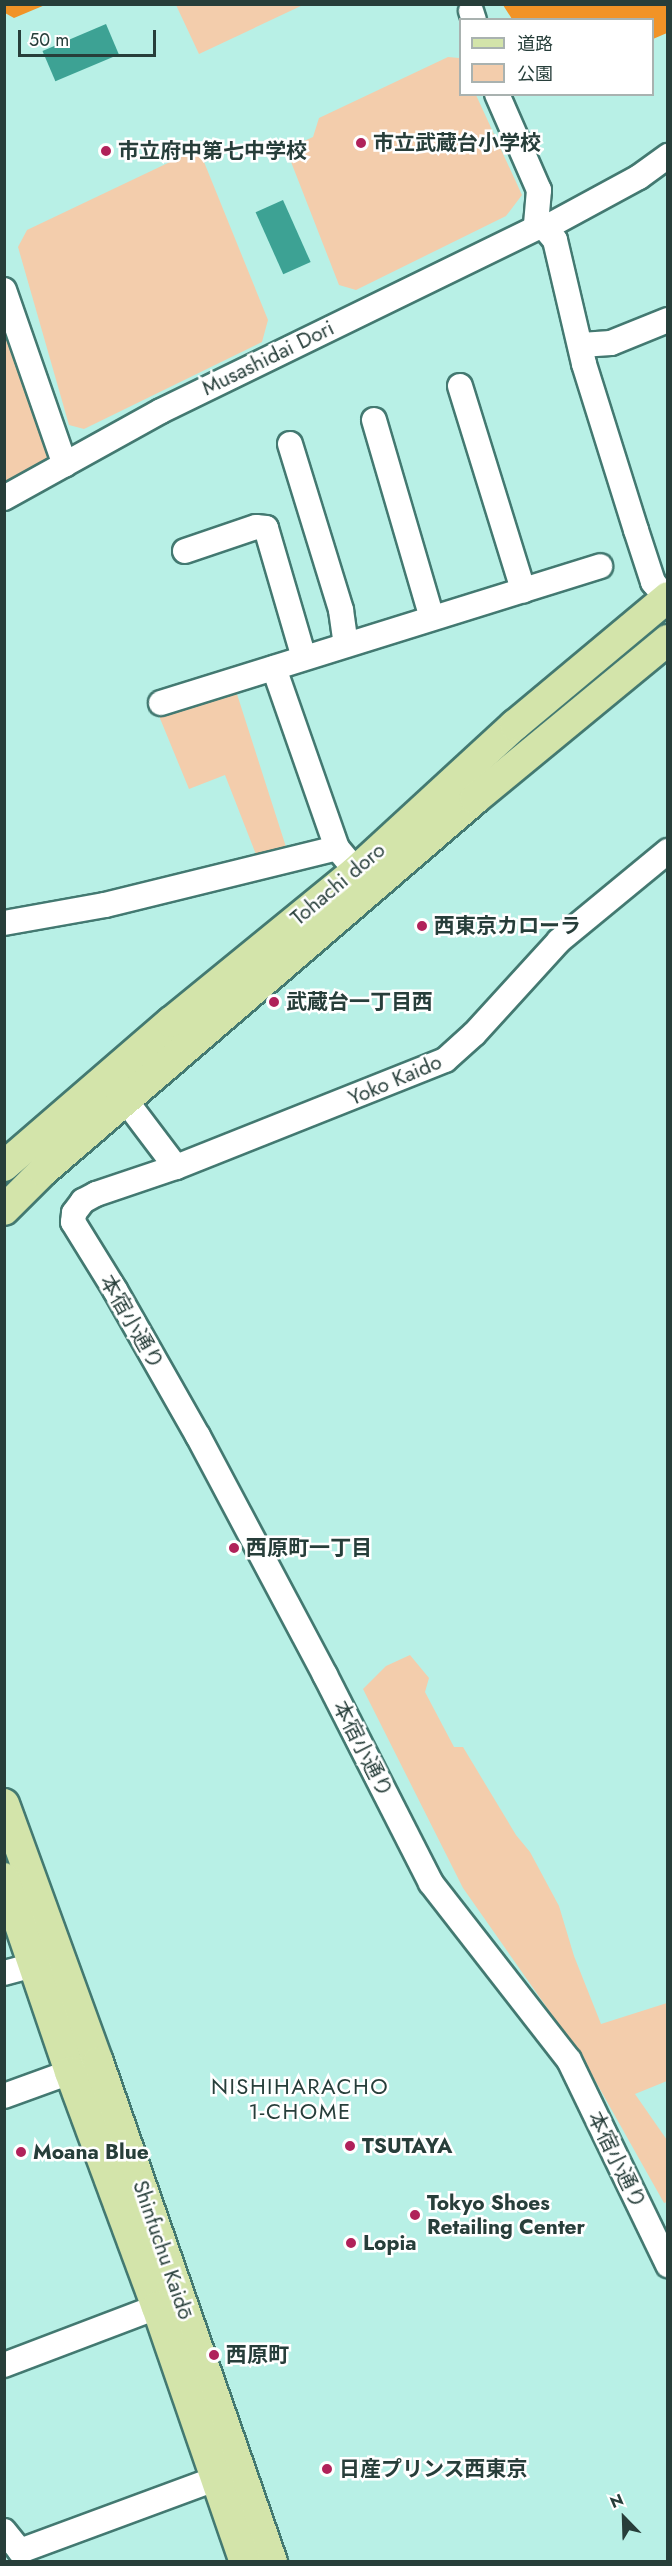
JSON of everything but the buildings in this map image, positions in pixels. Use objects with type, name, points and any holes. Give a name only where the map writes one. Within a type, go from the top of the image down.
[{"type":"main road","name":"Tohachi doro","points":[[4,1166],[171,1022],[356,871],[492,746],[667,598]]},
{"type":"main road","name":"Tohachi doro","points":[[4,1210],[43,1171],[466,807],[668,640]]},
{"type":"main road","points":[[492,746],[565,698],[626,646],[636,645],[641,651],[637,666]]},
{"type":"main road","name":"Tohachi doro","points":[[4,1194],[43,1171]]},
{"type":"main road","name":"Shinfuchu Kaidō","points":[[4,1804],[98,2062],[272,2562]]},
{"type":"main road","name":"Shinfuchu Kaidō","points":[[4,1878],[19,1969],[45,2001],[157,2307],[245,2562]]},
{"type":"main road","points":[[38,1898],[52,1968],[67,2011],[65,2015],[56,2015],[45,2001]]},
{"type":"main road","points":[[128,2148],[117,2131],[109,2131],[107,2140],[127,2194],[137,2255]]},
{"type":"street","points":[[498,96],[539,190],[541,228],[555,240],[584,364],[653,582],[667,598]]},
{"type":"street","name":"Musashidai Dori","points":[[4,498],[161,411],[541,228],[639,177],[668,156]]},
{"type":"street","points":[[4,290],[12,330],[65,465]]},
{"type":"street","points":[[581,345],[610,343],[668,320]]},
{"type":"street","points":[[460,386],[523,590]]},
{"type":"street","points":[[374,420],[432,618]]},
{"type":"street","points":[[290,444],[341,610],[346,645]]},
{"type":"street","points":[[185,551],[256,527],[266,528],[304,658]]},
{"type":"street","points":[[161,703],[600,566]]},
{"type":"street","points":[[274,668],[337,848],[356,871]]},
{"type":"street","points":[[4,923],[105,905],[337,848]]},
{"type":"street","name":"Yoko Kaido","points":[[73,1222],[74,1213],[83,1201],[381,1088],[445,1060],[474,1034],[559,941],[668,851]]},
{"type":"street","points":[[126,1101],[176,1167]]},
{"type":"street","name":"本宿小通り","points":[[73,1222],[115,1290],[198,1436],[325,1675],[431,1883],[569,2061],[668,2265]]},
{"type":"street","points":[[4,2096],[98,2062]]},
{"type":"street","points":[[4,2365],[157,2307]]},
{"type":"street","points":[[4,2531],[20,2551],[217,2478]]},
{"type":"green space","points":[[176,5],[303,5],[199,54]]},
{"type":"green space","points":[[448,57],[459,58],[459,96],[476,96],[522,195],[506,216],[356,290],[339,285],[286,149],[313,137],[319,118]]},
{"type":"green space","points":[[191,152],[202,157],[268,320],[262,342],[84,429],[69,425],[18,247],[27,230]]},
{"type":"green space","points":[[4,337],[12,340],[53,459],[4,485]]},
{"type":"green space","points":[[236,691],[287,850],[257,857],[225,775],[189,789],[159,716]]},
{"type":"green space","points":[[410,1655],[429,1678],[425,1692],[454,1747],[463,1747],[516,1835],[530,1852],[559,1906],[574,1956],[601,2024],[667,2003],[667,2081],[635,2094],[667,2140],[667,2202],[664,2203],[583,2059],[463,1888],[363,1689],[386,1666]]},
{"type":"shaded area","points":[[4,5],[45,5],[14,18],[5,13]]},
{"type":"shaded area","points":[[503,5],[667,5],[667,33],[654,39],[654,18],[511,18]]},
{"type":"shaded area","points":[[106,24],[119,54],[55,81],[42,51]]},
{"type":"shaded area","points":[[283,200],[311,262],[283,274],[256,212]]},
{"type":"place","name":"市立武蔵台小学校","points":[[361,143]]},
{"type":"place","name":"市立府中第七中学校","points":[[106,151]]},
{"type":"place","name":"西東京カローラ","points":[[422,926]]},
{"type":"place","name":"武蔵台一丁目西","points":[[274,1002]]},
{"type":"place","name":"西原町一丁目","points":[[234,1548]]},
{"type":"place","name":"TSUTAYA","points":[[350,2146]]},
{"type":"place","name":"Moana Blue","points":[[21,2152]]},
{"type":"place","name":"Tokyo Shoes Retailing Center","points":[[415,2215]]},
{"type":"place","name":"Lopia","points":[[351,2243]]},
{"type":"place","name":"西原町","points":[[214,2355]]},
{"type":"place","name":"日産プリンス西東京","points":[[327,2469]]},
{"type":"district","name":"NISHIHARACHO 1-CHOME","points":[[300,2098]]}]
